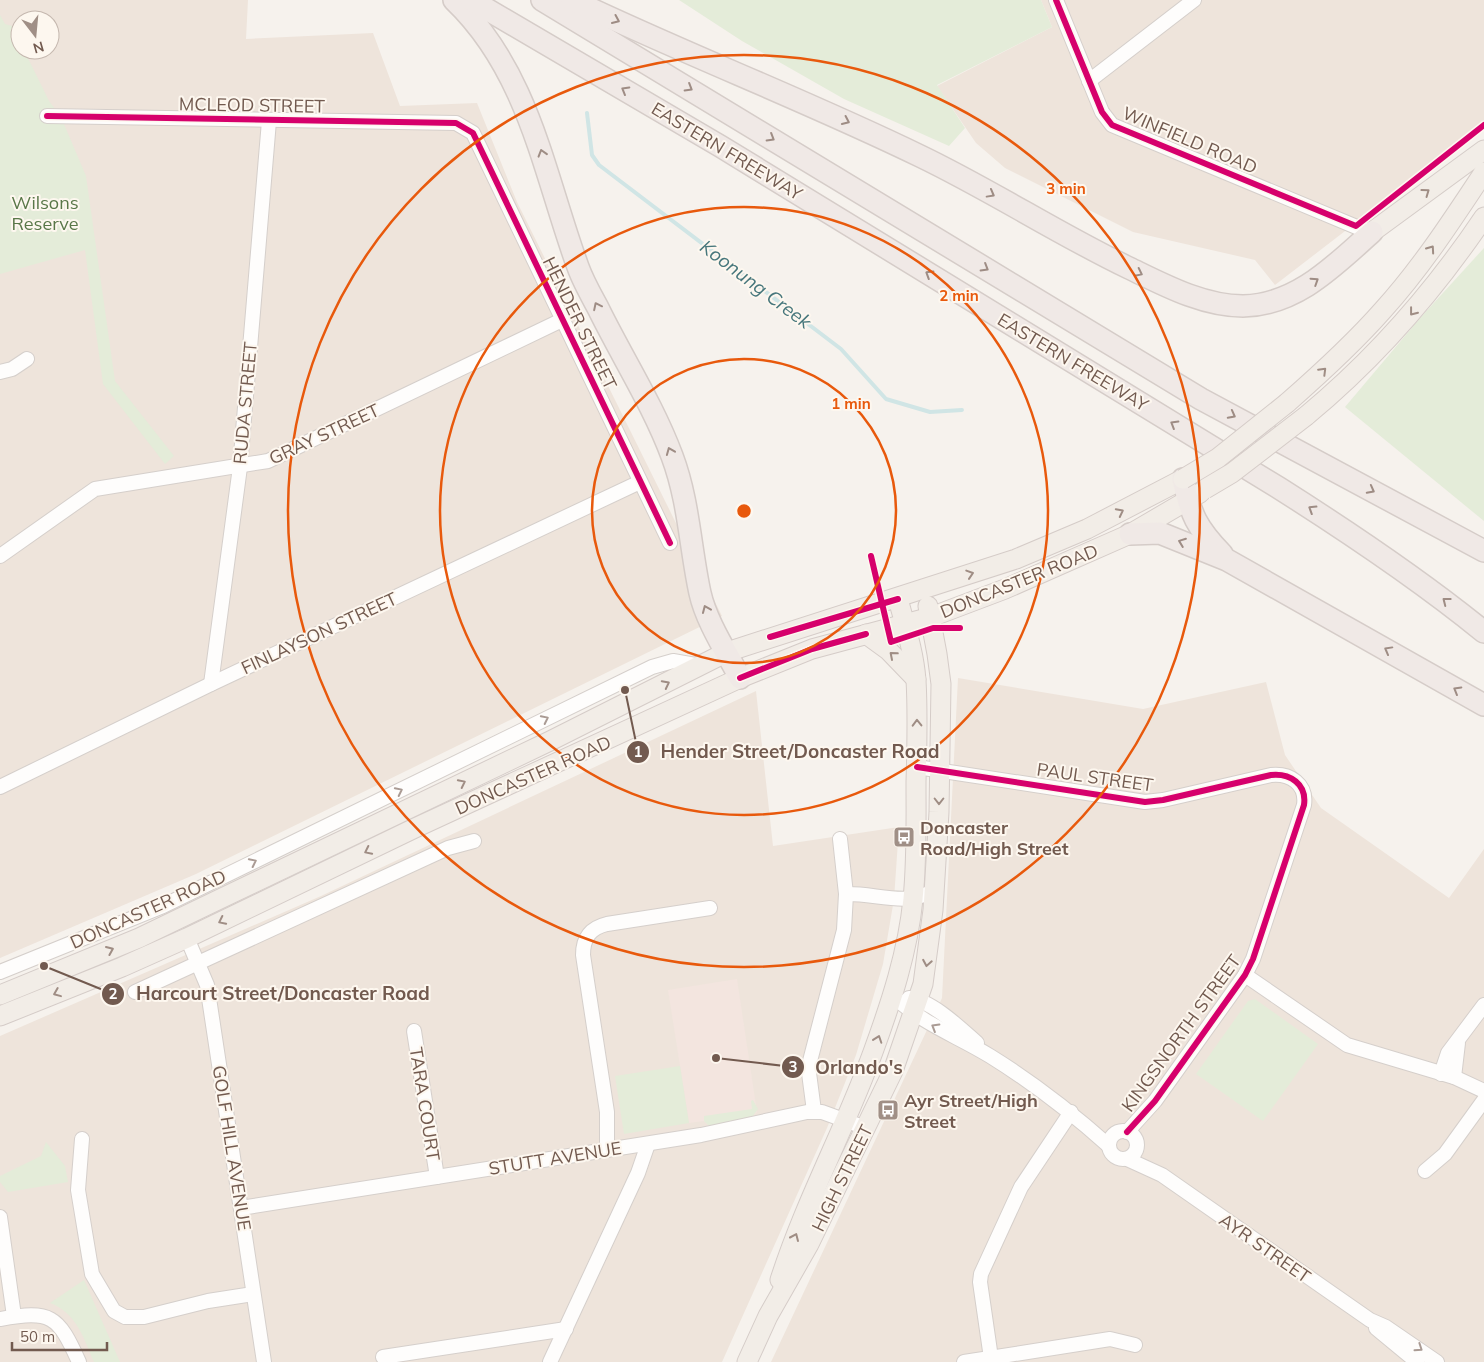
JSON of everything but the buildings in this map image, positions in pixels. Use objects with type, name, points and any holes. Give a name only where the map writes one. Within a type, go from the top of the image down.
[{"type":"highway","points":[[454,0],[476,23],[495,49],[521,96],[579,269],[666,441],[682,489],[702,600],[740,678]]},
{"type":"highway","name":"EASTERN FREEWAY","points":[[471,0],[729,151],[1270,483],[1420,581],[1484,632]]},
{"type":"highway","name":"EASTERN FREEWAY","points":[[542,0],[1201,399],[1484,551]]},
{"type":"highway","points":[[572,0],[720,67],[802,100],[922,157],[1095,252],[1194,298],[1244,306],[1272,302],[1318,280],[1372,232]]},
{"type":"highway","points":[[1183,479],[1196,495],[1190,511],[1202,534],[1228,560]]},
{"type":"highway","points":[[1130,534],[1160,533],[1228,560],[1484,705]]},
{"type":"main road","points":[[1372,232],[1484,150]]},
{"type":"main road","name":"DONCASTER ROAD","points":[[0,995],[139,938],[600,717],[727,652],[924,591],[1016,559],[1087,529],[1183,479],[1218,458],[1287,403],[1317,377],[1383,310],[1426,256],[1484,172]]},
{"type":"main road","name":"DONCASTER ROAD","points":[[0,1016],[187,938],[415,828],[740,678],[812,649],[931,617],[1041,574],[1130,534],[1232,472],[1330,396],[1399,330],[1484,218]]},
{"type":"main road","name":"HIGH STREET","points":[[747,1362],[768,1316],[810,1244],[893,1071],[916,1006],[928,956],[935,889],[940,769],[940,684],[938,654],[924,591]]},
{"type":"main road","name":"HIGH STREET","points":[[768,1316],[791,1246],[846,1120],[893,996],[914,899],[916,679],[898,599]]},
{"type":"main road","points":[[938,654],[945,629],[966,604]]},
{"type":"main road","points":[[866,634],[888,650],[916,679]]},
{"type":"main road","points":[[600,717],[635,715],[681,693],[690,702]]},
{"type":"street","name":"WINFIELD ROAD","points":[[1056,0],[1102,112],[1112,125],[1372,232]]},
{"type":"street","points":[[1089,81],[1194,0]]},
{"type":"street","name":"MCLEOD STREET","points":[[47,116],[269,121],[456,122]]},
{"type":"street","name":"RUDA STREET","points":[[211,684],[240,467],[269,121]]},
{"type":"street","name":"HENDER STREET","points":[[456,122],[473,133],[670,542]]},
{"type":"street","name":"GRAY STREET","points":[[0,556],[96,489],[268,461],[562,320]]},
{"type":"street","points":[[0,372],[12,369],[27,359]]},
{"type":"street","name":"FINLAYSON STREET","points":[[0,787],[211,684],[640,482]]},
{"type":"street","name":"DONCASTER ROAD","points":[[0,972],[163,906],[652,667],[673,661],[701,666]]},
{"type":"street","name":"PAUL STREET","points":[[916,767],[940,769],[1145,802],[1163,800],[1271,775],[1285,775],[1296,781]]},
{"type":"street","name":"KINGSNORTH STREET","points":[[1127,1159],[1134,1154],[1125,1139],[1155,1101],[1245,974],[1260,942],[1304,805],[1302,790],[1296,781]]},
{"type":"street","points":[[814,1111],[810,1062],[839,952],[846,894],[840,839]]},
{"type":"street","name":"DONCASTER ROAD","points":[[135,992],[448,848],[474,842]]},
{"type":"street","points":[[846,894],[914,899],[926,896],[935,889]]},
{"type":"street","points":[[613,1149],[583,955],[586,936],[594,928],[607,924],[710,908]]},
{"type":"street","name":"GOLF HILL AVENUE","points":[[187,938],[199,963],[206,985],[264,1362]]},
{"type":"street","points":[[1245,974],[1347,1045],[1447,1075],[1484,1091]]},
{"type":"street","name":"AYR STREET","points":[[893,996],[916,1006],[1071,1112],[1125,1139],[1162,1175],[1370,1320],[1386,1326],[1438,1362]]},
{"type":"street","points":[[1447,1075],[1458,1042],[1484,1005]]},
{"type":"street","name":"TARA COURT","points":[[414,1031],[437,1177]]},
{"type":"street","points":[[1425,1171],[1445,1154],[1484,1100]]},
{"type":"street","name":"STUTT AVENUE","points":[[241,1208],[714,1133],[778,1117],[814,1111],[866,1128]]},
{"type":"street","points":[[992,1358],[980,1282],[981,1274],[1021,1187],[1071,1112]]},
{"type":"street","points":[[82,1139],[78,1190],[92,1274],[114,1311],[125,1317],[144,1317],[208,1301],[254,1294]]},
{"type":"street","name":"AYR STREET","points":[[1125,1139],[1115,1156],[1127,1159],[1162,1175]]},
{"type":"street","points":[[550,1362],[638,1173],[648,1144]]},
{"type":"street","points":[[0,1217],[14,1316]]},
{"type":"street","points":[[0,1319],[33,1314],[53,1320],[66,1334],[79,1362]]},
{"type":"street","name":"AYR STREET","points":[[1370,1320],[1380,1333],[1417,1362]]},
{"type":"street","points":[[383,1357],[566,1329]]},
{"type":"street","points":[[964,1362],[1110,1339],[1135,1345]]},
{"type":"shaded area","points":[[0,0],[248,0],[246,39],[373,33],[400,106],[477,103],[517,202],[722,616],[196,874],[0,958]]},
{"type":"shaded area","points":[[1041,0],[1484,0],[1484,124],[1275,285],[1255,260],[1133,232],[1005,168],[976,143],[937,86],[1052,27]]},
{"type":"shaded area","points":[[958,678],[1143,709],[1266,682],[1285,755],[1321,808],[1449,898],[1484,849],[1484,1362],[771,1362],[942,998]]},
{"type":"shaded area","points":[[756,691],[773,846],[899,827],[894,899],[883,964],[856,1055],[827,1128],[722,1362],[0,1362],[0,1036],[321,896]]},
{"type":"shaded area","points":[[737,979],[757,1112],[753,1116],[708,1126],[704,1121],[689,1123],[668,990]]},
{"type":"green space","points":[[679,0],[1041,0],[1052,27],[937,85],[965,128],[949,146],[844,99],[742,41]]},
{"type":"green space","name":"Wilsons Reserve","points":[[0,15],[5,24],[10,25],[10,60],[29,60],[49,101],[61,117],[86,176],[115,381],[174,456],[165,464],[103,384],[85,250],[0,274]]},
{"type":"green space","points":[[1484,248],[1484,521],[1345,407],[1421,317]]},
{"type":"green space","points":[[1255,999],[1318,1044],[1263,1121],[1196,1074],[1248,1001]]},
{"type":"green space","points":[[680,1066],[689,1123],[624,1134],[615,1076]]},
{"type":"green space","points":[[753,1100],[758,1109],[753,1116],[710,1127],[704,1121],[704,1116],[752,1109],[751,1101]]},
{"type":"green space","points":[[46,1142],[65,1166],[68,1182],[8,1192],[0,1182],[0,1176],[41,1156]]},
{"type":"green space","points":[[84,1280],[120,1362],[94,1362],[83,1336],[73,1320],[59,1307],[50,1303]]},
{"type":"waterway","name":"Koonung Creek","points":[[587,113],[592,155],[599,165],[841,349],[886,399],[930,412],[962,410]]},
{"type":"cycle path","points":[[1056,0],[1102,112],[1112,125],[1356,226],[1484,125]]},
{"type":"cycle path","points":[[47,116],[456,123],[473,133],[670,543]]},
{"type":"cycle path","points":[[871,556],[891,642],[933,628],[960,628]]},
{"type":"cycle path","points":[[770,637],[898,599]]},
{"type":"cycle path","points":[[740,678],[812,649],[866,634]]},
{"type":"cycle path","points":[[917,767],[1145,802],[1163,800],[1271,775],[1291,778],[1296,781],[1303,791],[1304,805],[1253,959],[1245,975],[1155,1101],[1127,1132]]},
{"type":"place","name":"Hender Street/Doncaster Road","points":[[625,690]]},
{"type":"place","name":"Doncaster Road/High Street","points":[[904,837]]},
{"type":"place","name":"Harcourt Street/Doncaster Road","points":[[44,966]]},
{"type":"place","name":"Orlando's","points":[[716,1058]]},
{"type":"place","name":"Ayr Street/High Street","points":[[888,1110]]}]
